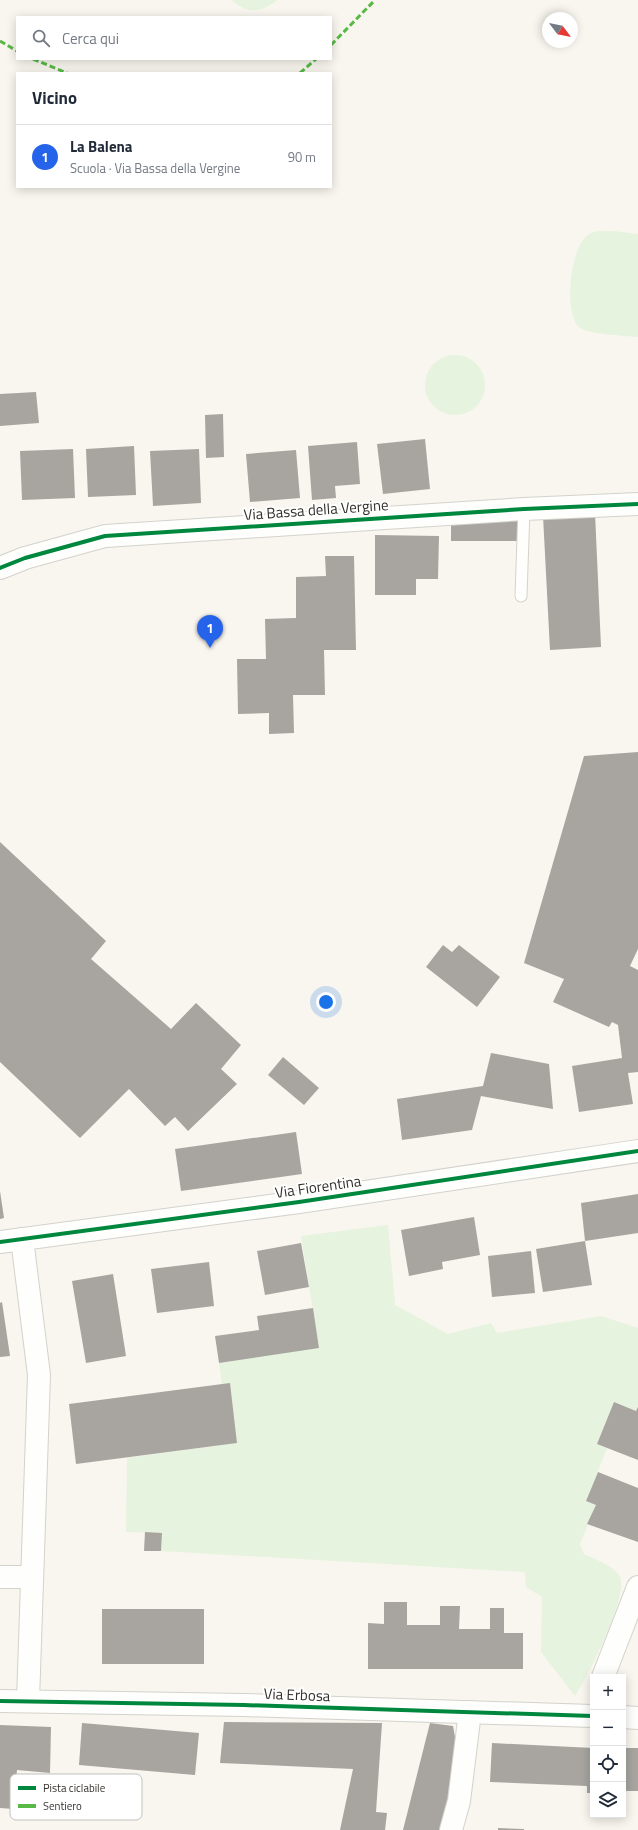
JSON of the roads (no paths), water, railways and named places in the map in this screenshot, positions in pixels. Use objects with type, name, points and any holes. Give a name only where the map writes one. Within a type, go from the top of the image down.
[{"type":"street","name":"Via Bassa della Vergine","points":[[0,568],[25,558],[105,536],[524,509],[638,504]]},
{"type":"street","name":"Via Fiorentina","points":[[0,1242],[299,1202],[638,1151]]},
{"type":"street","points":[[22,1239],[39,1375],[28,1701]]},
{"type":"street","points":[[0,1577],[32,1577]]},
{"type":"street","points":[[604,1674],[638,1587]]},
{"type":"street","name":"Via Erbosa","points":[[0,1701],[470,1712],[590,1711]]},
{"type":"street","points":[[450,1830],[459,1801],[470,1712]]},
{"type":"street","points":[[626,1717],[638,1718]]},
{"type":"lane","points":[[521,596],[524,509]]},
{"type":"place","name":"La Balena","points":[[210,648]]}]
